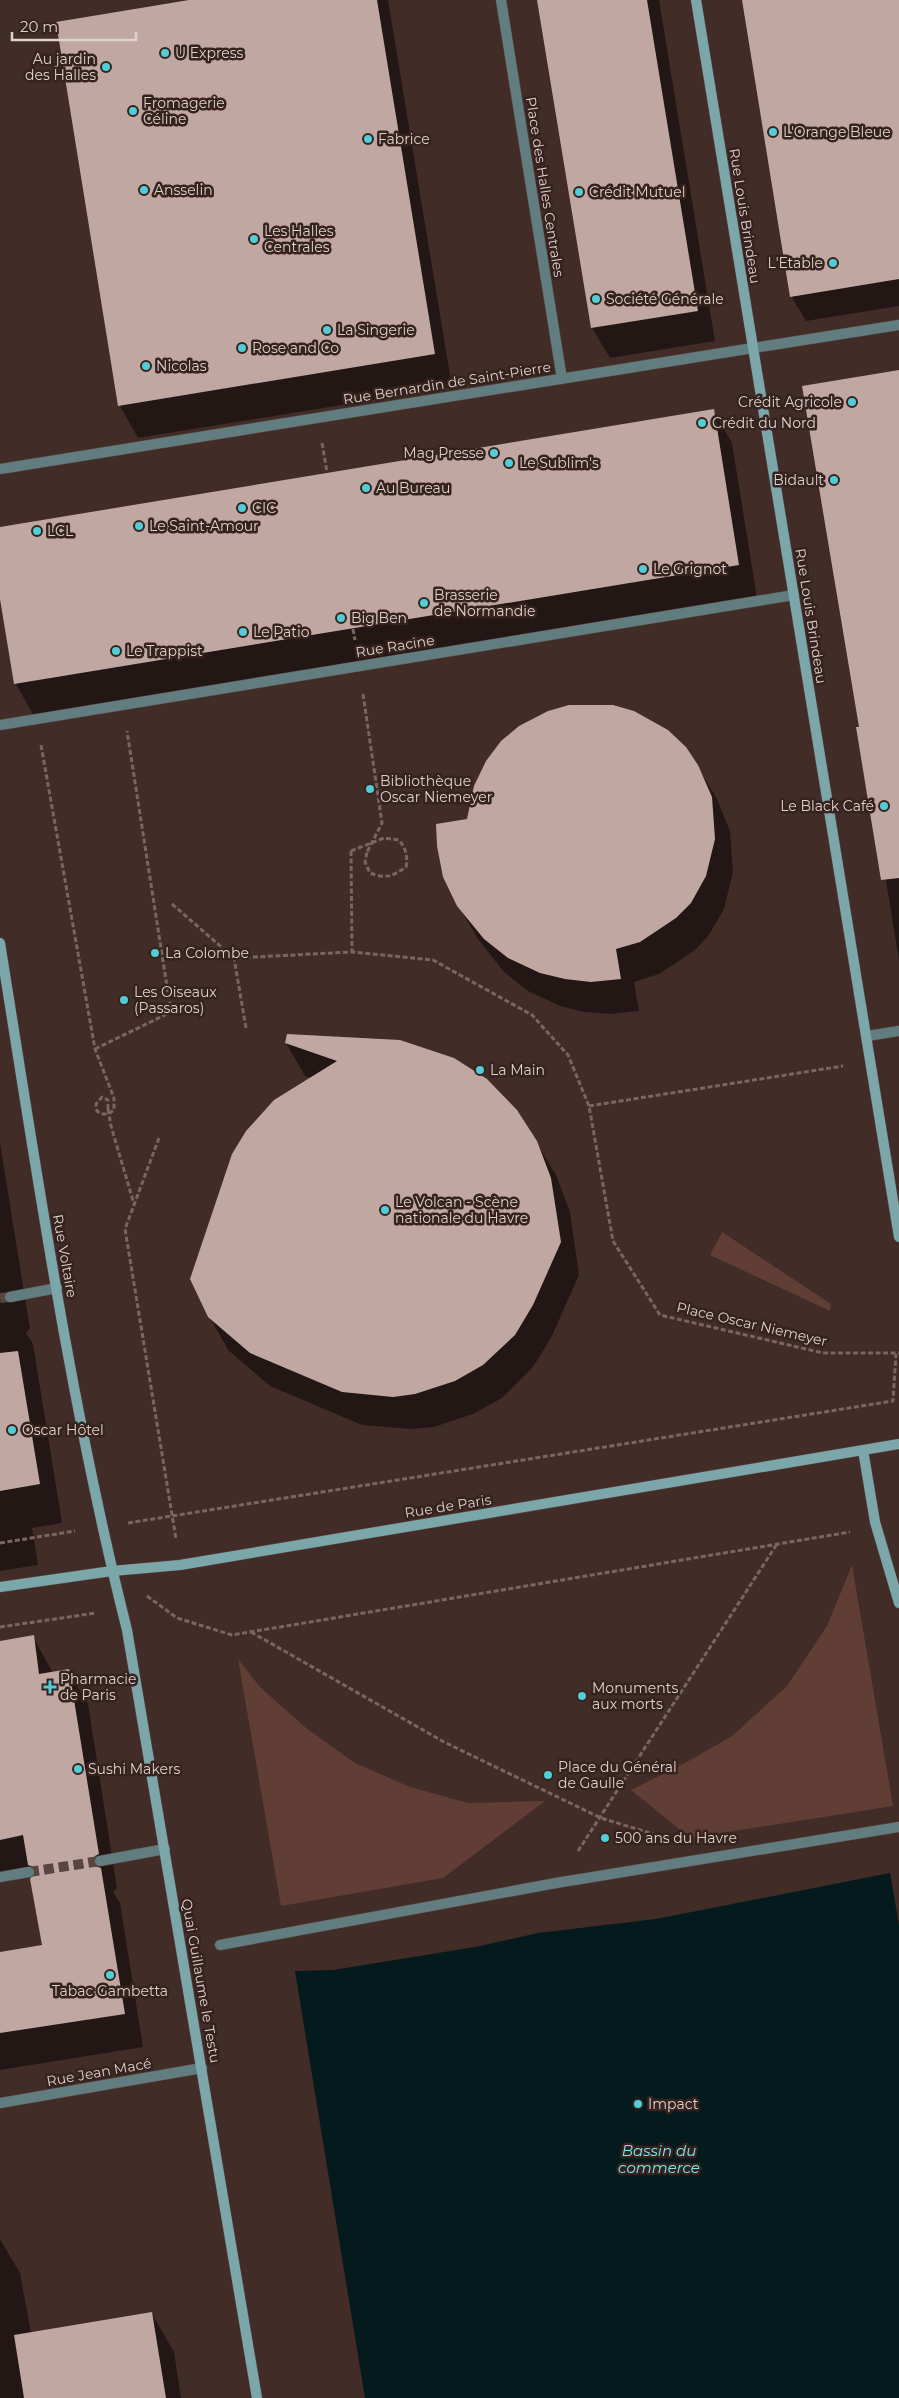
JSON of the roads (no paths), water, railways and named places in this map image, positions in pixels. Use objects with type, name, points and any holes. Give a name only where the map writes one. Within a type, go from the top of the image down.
[{"type":"main road","name":"Rue Louis Brindeau","points":[[696,0],[899,1237]]},
{"type":"main road","name":"Rue Voltaire","points":[[0,943],[56,1288],[112,1571]]},
{"type":"main road","name":"Rue de Paris","points":[[0,1587],[112,1571],[180,1564],[899,1444]]},
{"type":"main road","points":[[863,1450],[875,1522],[899,1603]]},
{"type":"main road","name":"Quai Guillaume le Testu","points":[[112,1571],[123,1612],[165,1849],[257,2398]]},
{"type":"street","name":"Place des Halles Centrales","points":[[501,0],[562,379]]},
{"type":"street","name":"Rue Bernardin de Saint-Pierre","points":[[0,468],[899,325]]},
{"type":"street","name":"Rue Racine","points":[[0,725],[794,595]]},
{"type":"street","points":[[867,1036],[899,1031]]},
{"type":"street","points":[[10,1297],[56,1288]]},
{"type":"street","points":[[220,1945],[556,1883],[899,1827]]},
{"type":"street","points":[[100,1860],[165,1849]]},
{"type":"street","points":[[0,1877],[29,1872]]},
{"type":"street","name":"Rue Jean Macé","points":[[0,2103],[202,2068]]},
{"type":"water","name":"Bassin du commerce","points":[[890,1873],[899,1925],[899,2398],[365,2398],[295,1971],[333,1970],[475,1947],[538,1933],[656,1919]]},
{"type":"tunnel","points":[[0,1298],[10,1297]]},
{"type":"tunnel","points":[[29,1872],[100,1861]]},
{"type":"place","name":"U Express","points":[[165,53]]},
{"type":"place","name":"Au jardin des Halles","points":[[106,67]]},
{"type":"place","name":"Fromagerie Céline","points":[[133,111]]},
{"type":"place","name":"L'Orange Bleue","points":[[773,132]]},
{"type":"place","name":"Fabrice","points":[[368,139]]},
{"type":"place","name":"Ansselin","points":[[144,190]]},
{"type":"place","name":"Crédit Mutuel","points":[[579,192]]},
{"type":"place","name":"Les Halles Centrales","points":[[254,239]]},
{"type":"place","name":"L'Etable","points":[[833,263]]},
{"type":"place","name":"Société Générale","points":[[596,299]]},
{"type":"place","name":"La Singerie","points":[[327,330]]},
{"type":"place","name":"Rose and Co","points":[[242,348]]},
{"type":"place","name":"Nicolas","points":[[146,366]]},
{"type":"place","name":"Crédit Agricole","points":[[852,402]]},
{"type":"place","name":"Crédit du Nord","points":[[702,423]]},
{"type":"place","name":"Mag Presse","points":[[494,453]]},
{"type":"place","name":"Le Sublim's","points":[[509,463]]},
{"type":"place","name":"Bidault","points":[[834,480]]},
{"type":"place","name":"Au Bureau","points":[[366,488]]},
{"type":"place","name":"CIC","points":[[242,508]]},
{"type":"place","name":"Le Saint-Amour","points":[[139,526]]},
{"type":"place","name":"LCL","points":[[37,531]]},
{"type":"place","name":"Le Grignot","points":[[643,569]]},
{"type":"place","name":"Brasserie de Normandie","points":[[424,603]]},
{"type":"place","name":"Big Ben","points":[[341,618]]},
{"type":"place","name":"Le Patio","points":[[243,632]]},
{"type":"place","name":"Le Trappist","points":[[116,651]]},
{"type":"place","name":"Bibliothèque Oscar Niemeyer","points":[[370,789]]},
{"type":"place","name":"Le Black Café","points":[[884,806]]},
{"type":"place","name":"La Colombe","points":[[155,953]]},
{"type":"place","name":"Les Oiseaux (Passaros)","points":[[124,1000]]},
{"type":"place","name":"La Main","points":[[480,1070]]},
{"type":"place","name":"Le Volcan - Scène nationale du Havre","points":[[385,1210]]},
{"type":"place","name":"Oscar Hôtel","points":[[12,1430]]},
{"type":"place","name":"Pharmacie de Paris","points":[[50,1687]]},
{"type":"place","name":"Monuments aux morts","points":[[582,1696]]},
{"type":"place","name":"Sushi Makers","points":[[78,1769]]},
{"type":"place","name":"Place du Général de Gaulle","points":[[548,1775]]},
{"type":"place","name":"500 ans du Havre","points":[[605,1838]]},
{"type":"place","name":"Tabac Gambetta","points":[[110,1975]]},
{"type":"place","name":"Impact","points":[[638,2104]]}]
